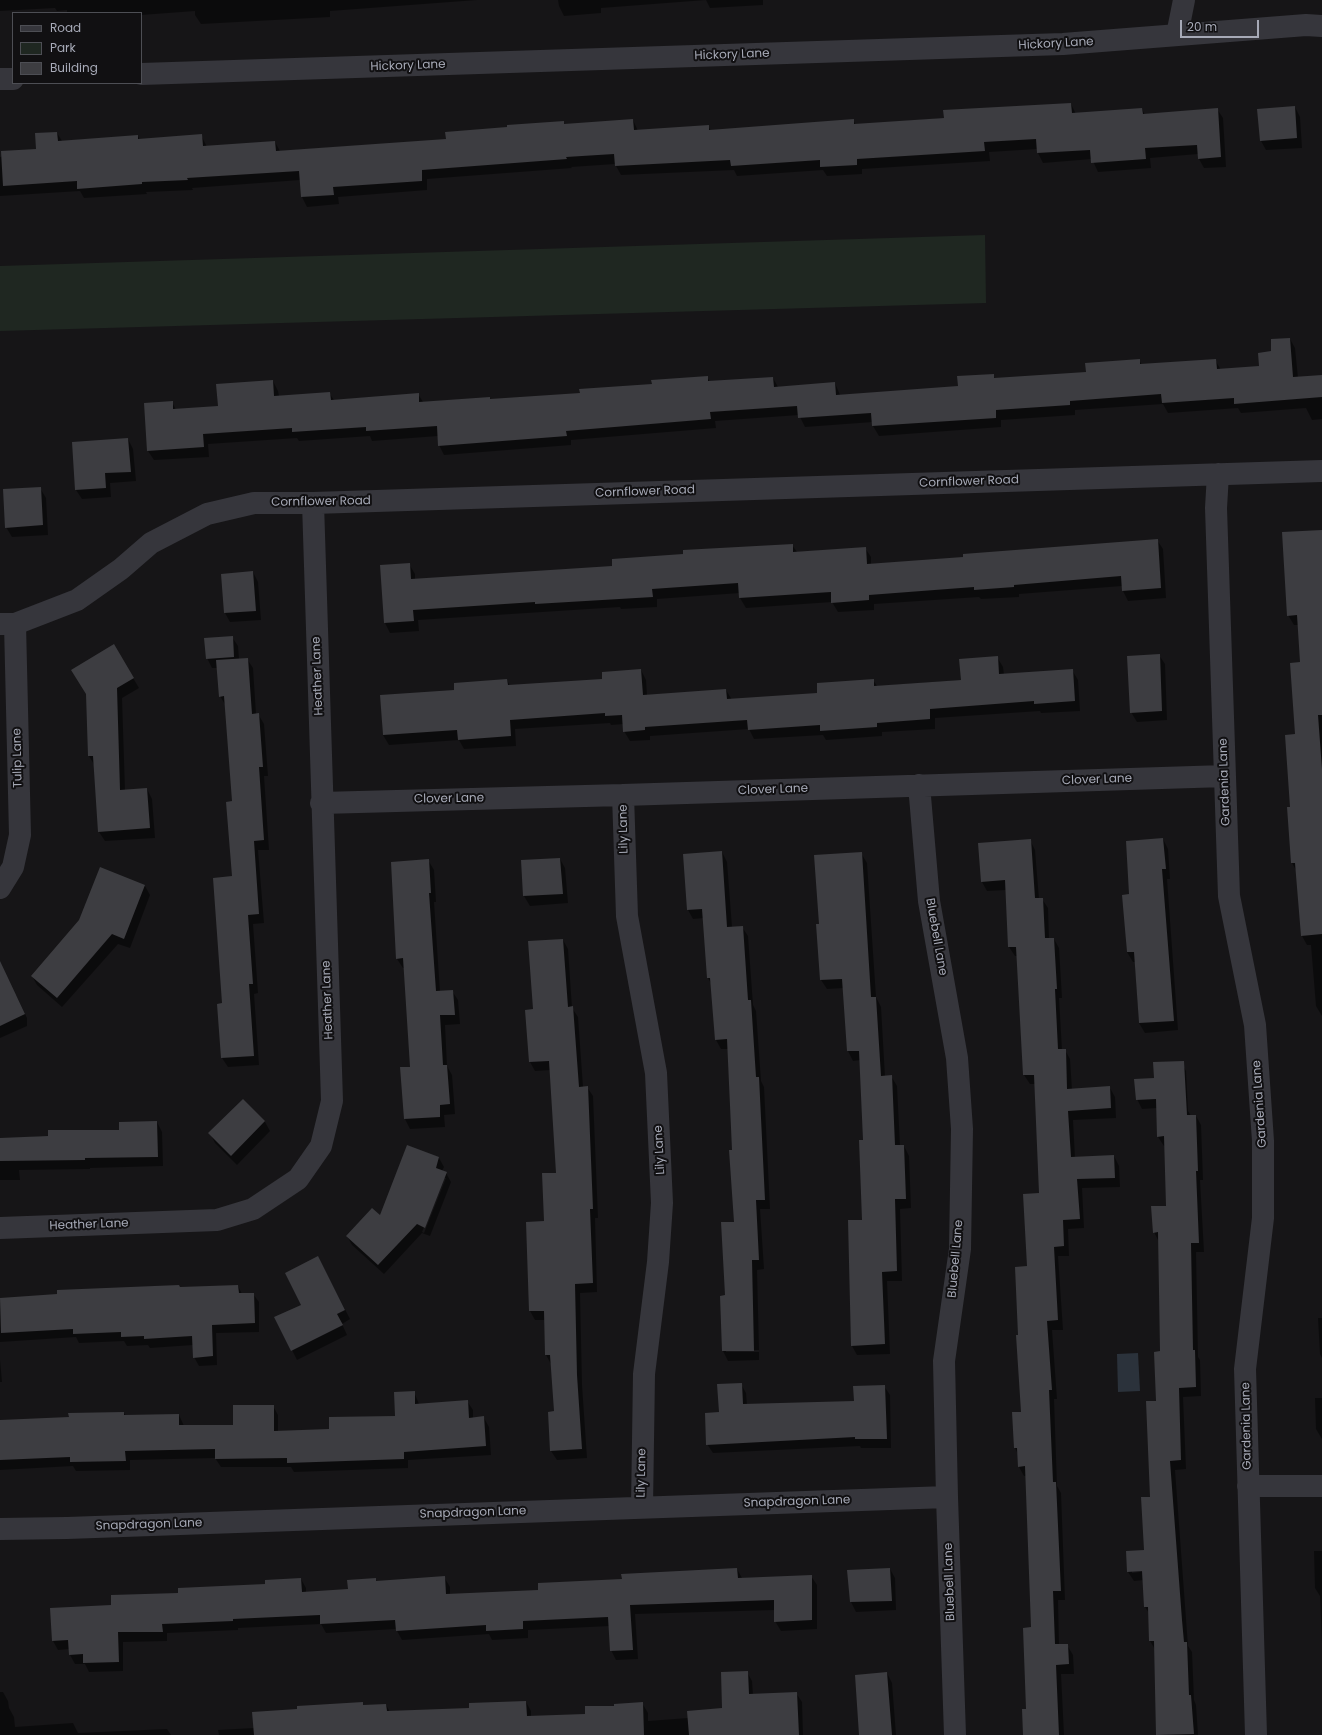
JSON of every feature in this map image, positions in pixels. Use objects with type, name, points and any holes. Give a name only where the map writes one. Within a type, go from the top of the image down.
[{"type":"street","points":[[1177,35],[1184,0]]},
{"type":"street","name":"Hickory Lane","points":[[142,74],[1063,44],[1306,25],[1322,26]]},
{"type":"street","points":[[0,79],[12,79]]},
{"type":"street","name":"Cornflower Road","points":[[8,624],[77,600],[121,569],[151,543],[207,514],[254,504],[1322,471]]},
{"type":"street","name":"Gardenia Lane","points":[[1218,474],[1216,508],[1229,896],[1254,1025],[1263,1140],[1263,1218],[1245,1369],[1256,1735]]},
{"type":"street","name":"Heather Lane","points":[[0,1228],[217,1220],[253,1209],[298,1178],[321,1146],[332,1101],[321,803],[313,503]]},
{"type":"street","name":"Tulip Lane","points":[[0,888],[13,867],[20,835],[8,624]]},
{"type":"street","name":"Clover Lane","points":[[321,803],[1225,776]]},
{"type":"street","name":"Bluebell Lane","points":[[919,786],[929,901],[957,1058],[962,1129],[960,1249],[944,1361],[946,1497],[955,1735]]},
{"type":"street","name":"Lily Lane","points":[[624,795],[627,916],[656,1073],[662,1203],[658,1262],[644,1374],[642,1507]]},
{"type":"street","points":[[1248,1486],[1322,1486]]},
{"type":"street","name":"Snapdragon Lane","points":[[0,1529],[67,1528],[946,1497]]},
{"type":"green space","points":[[985,235],[986,303],[0,331],[0,266]]},
{"type":"shaded area","points":[[1138,1353],[1140,1391],[1118,1392],[1117,1354]]},
{"type":"building","points":[[1071,103],[1072,113],[1142,108],[1143,114],[1218,108],[1221,157],[1198,159],[1197,145],[1145,148],[1146,159],[1091,163],[1090,150],[1037,153],[1036,139],[984,142],[985,151],[857,159],[857,165],[820,167],[820,160],[731,166],[730,160],[615,166],[614,154],[566,157],[567,159],[422,170],[422,181],[333,187],[334,195],[301,197],[299,171],[187,178],[188,180],[142,182],[142,184],[77,189],[77,181],[3,186],[1,151],[36,149],[35,133],[57,132],[58,141],[138,135],[138,139],[202,134],[203,146],[275,141],[276,151],[446,139],[445,132],[507,127],[507,125],[564,121],[564,124],[633,119],[634,130],[709,125],[709,130],[854,119],[854,124],[944,118],[943,110]]},
{"type":"building","points":[[1295,106],[1297,138],[1260,141],[1257,109]]},
{"type":"building","points":[[1290,338],[1293,377],[1322,375],[1322,397],[1234,404],[1234,398],[1162,403],[1161,394],[1070,401],[1070,405],[996,410],[996,418],[872,426],[871,413],[798,418],[797,406],[710,412],[711,419],[566,431],[567,436],[438,446],[437,426],[366,431],[366,427],[292,432],[292,428],[203,434],[204,447],[147,451],[144,403],[173,401],[173,409],[218,406],[216,384],[273,380],[274,396],[330,392],[331,400],[419,393],[419,402],[580,393],[579,389],[652,384],[651,380],[708,376],[708,381],[773,377],[774,387],[835,382],[836,395],[958,386],[957,376],[994,374],[994,378],[1086,372],[1085,363],[1140,359],[1140,364],[1216,359],[1217,369],[1259,366],[1258,353],[1271,351],[1271,339]]},
{"type":"building","points":[[128,438],[131,472],[105,473],[106,488],[75,490],[72,442]]},
{"type":"building","points":[[41,487],[43,525],[5,528],[3,489]]},
{"type":"building","points":[[1322,530],[1322,715],[1318,715],[1322,769],[1322,934],[1301,936],[1295,863],[1291,863],[1287,807],[1290,807],[1285,735],[1295,734],[1290,663],[1300,662],[1297,615],[1287,616],[1282,532]]},
{"type":"building","points":[[1158,539],[1161,588],[1122,591],[1121,576],[1014,585],[1014,587],[974,590],[974,587],[869,595],[869,600],[831,603],[831,592],[739,598],[738,583],[652,589],[653,597],[535,604],[535,602],[413,610],[414,621],[384,623],[380,565],[410,563],[411,579],[612,566],[612,559],[683,554],[683,550],[793,544],[793,552],[866,547],[867,564],[963,557],[963,554]]},
{"type":"building","points":[[253,571],[256,611],[224,613],[221,574]]},
{"type":"building","points":[[233,636],[234,657],[206,659],[204,638]]},
{"type":"building","points":[[114,644],[134,678],[117,688],[120,790],[147,788],[150,828],[98,832],[93,756],[88,756],[86,694],[71,670]]},
{"type":"building","points":[[1160,654],[1162,711],[1130,713],[1127,656]]},
{"type":"building","points":[[998,656],[999,674],[1073,669],[1075,701],[1034,704],[1034,701],[930,709],[930,719],[877,723],[877,727],[820,731],[820,725],[748,730],[747,720],[645,727],[645,730],[623,732],[622,715],[605,716],[605,713],[510,720],[511,736],[458,740],[457,730],[383,735],[380,695],[454,690],[454,683],[507,679],[508,685],[602,679],[602,672],[641,669],[643,695],[726,689],[727,699],[817,693],[817,683],[874,679],[874,686],[961,680],[959,659]]},
{"type":"building","points":[[248,658],[252,714],[259,713],[263,767],[259,767],[264,840],[254,841],[259,914],[248,915],[253,984],[249,984],[254,1056],[221,1058],[217,1004],[222,1003],[213,878],[232,876],[226,802],[232,801],[224,696],[219,697],[216,660]]},
{"type":"building","points":[[1163,838],[1166,869],[1162,869],[1174,1021],[1139,1023],[1134,952],[1127,952],[1122,895],[1129,894],[1126,841]]},
{"type":"building","points":[[1031,839],[1035,898],[1043,898],[1045,938],[1054,938],[1058,1049],[1066,1049],[1067,1089],[1110,1086],[1111,1108],[1068,1111],[1071,1157],[1114,1155],[1115,1178],[1077,1179],[1080,1219],[1063,1220],[1064,1246],[1054,1247],[1058,1320],[1047,1321],[1052,1390],[1049,1390],[1053,1482],[1056,1482],[1061,1591],[1053,1591],[1055,1644],[1068,1644],[1069,1664],[1056,1665],[1059,1735],[1023,1735],[1022,1709],[1026,1709],[1023,1628],[1031,1627],[1025,1466],[1018,1467],[1017,1448],[1014,1448],[1012,1412],[1021,1412],[1016,1335],[1018,1335],[1015,1267],[1027,1266],[1023,1194],[1039,1193],[1034,1075],[1023,1075],[1016,947],[1008,947],[1005,880],[981,882],[978,843]]},
{"type":"building","points":[[722,851],[727,927],[743,926],[748,1000],[751,1000],[756,1077],[759,1077],[765,1200],[756,1200],[759,1260],[752,1260],[754,1351],[722,1351],[720,1296],[725,1295],[721,1222],[734,1222],[729,1150],[732,1150],[727,1039],[715,1040],[710,978],[707,978],[702,909],[687,910],[683,854]]},
{"type":"building","points":[[862,852],[871,997],[876,997],[881,1076],[892,1075],[895,1145],[904,1145],[906,1199],[895,1199],[897,1271],[882,1272],[885,1344],[851,1346],[848,1220],[862,1220],[859,1140],[863,1140],[859,1051],[847,1051],[842,979],[820,980],[816,924],[819,924],[814,855]]},
{"type":"building","points":[[560,858],[563,894],[523,896],[521,860]]},
{"type":"building","points":[[429,859],[431,893],[429,893],[436,991],[453,990],[455,1015],[440,1015],[443,1065],[447,1065],[450,1104],[440,1105],[440,1117],[404,1119],[400,1067],[410,1067],[403,958],[396,959],[391,862]]},
{"type":"building","points":[[100,867],[145,885],[124,939],[112,934],[57,998],[31,976],[79,920]]},
{"type":"building","points":[[563,939],[568,1007],[573,1006],[579,1087],[588,1086],[593,1209],[590,1209],[593,1283],[575,1284],[577,1375],[582,1449],[550,1451],[548,1412],[554,1411],[550,1355],[545,1355],[544,1311],[529,1311],[526,1222],[544,1221],[542,1173],[556,1173],[549,1061],[529,1062],[525,1010],[533,1009],[528,941]]},
{"type":"building","points":[[0,961],[25,1014],[0,1026]]},
{"type":"building","points":[[1184,1061],[1187,1115],[1196,1115],[1198,1171],[1196,1171],[1199,1243],[1191,1243],[1193,1350],[1195,1350],[1196,1387],[1179,1388],[1181,1460],[1170,1461],[1182,1620],[1184,1642],[1187,1642],[1189,1695],[1191,1695],[1194,1734],[1156,1735],[1154,1641],[1149,1641],[1148,1607],[1144,1607],[1142,1571],[1127,1572],[1126,1551],[1144,1550],[1141,1497],[1150,1497],[1146,1401],[1156,1401],[1154,1352],[1160,1351],[1158,1232],[1153,1233],[1151,1206],[1166,1206],[1164,1136],[1157,1137],[1156,1099],[1136,1100],[1134,1079],[1154,1078],[1153,1062]]},
{"type":"building","points":[[243,1099],[265,1121],[231,1156],[208,1133]]},
{"type":"building","points":[[157,1121],[158,1157],[0,1161],[0,1138],[48,1136],[48,1130],[119,1130],[119,1122]]},
{"type":"building","points":[[407,1145],[439,1157],[436,1168],[447,1172],[425,1228],[417,1224],[378,1265],[346,1236],[372,1208],[380,1215]]},
{"type":"building","points":[[318,1256],[345,1310],[337,1314],[343,1325],[291,1351],[274,1317],[301,1305],[285,1273]]},
{"type":"building","points":[[179,1285],[180,1287],[238,1285],[239,1293],[254,1293],[255,1323],[212,1325],[213,1356],[193,1358],[192,1336],[144,1339],[144,1336],[121,1337],[121,1332],[73,1334],[73,1329],[1,1333],[0,1298],[57,1294],[57,1290]]},
{"type":"building","points":[[742,1383],[743,1404],[854,1401],[853,1386],[885,1385],[887,1439],[855,1439],[855,1437],[706,1445],[705,1413],[719,1412],[717,1384]]},
{"type":"building","points":[[415,1391],[415,1404],[468,1400],[469,1418],[484,1416],[486,1446],[404,1452],[404,1459],[287,1463],[287,1458],[215,1459],[215,1449],[125,1451],[126,1461],[70,1462],[70,1457],[0,1460],[0,1420],[69,1417],[68,1413],[124,1412],[124,1415],[179,1414],[179,1425],[233,1425],[233,1405],[274,1405],[274,1431],[329,1429],[329,1417],[395,1416],[394,1392]]},
{"type":"building","points":[[737,1568],[738,1578],[812,1575],[812,1620],[774,1622],[774,1600],[630,1605],[633,1650],[610,1651],[608,1617],[523,1621],[523,1629],[486,1631],[486,1625],[396,1631],[395,1620],[320,1624],[320,1615],[162,1624],[163,1632],[118,1632],[119,1662],[83,1663],[83,1654],[69,1655],[68,1640],[52,1641],[50,1608],[111,1605],[111,1595],[178,1593],[178,1588],[265,1584],[265,1580],[301,1578],[302,1592],[348,1589],[347,1580],[376,1578],[376,1581],[445,1576],[446,1594],[538,1590],[538,1583],[622,1579],[621,1574]]},
{"type":"building","points":[[890,1568],[892,1601],[850,1602],[847,1570]]},
{"type":"building","points":[[748,1671],[749,1694],[797,1692],[799,1735],[689,1735],[687,1711],[722,1708],[721,1672]]},
{"type":"building","points":[[887,1672],[892,1735],[859,1735],[855,1675]]},
{"type":"building","points":[[526,1701],[527,1716],[585,1714],[585,1706],[614,1706],[614,1704],[643,1702],[644,1735],[254,1735],[252,1712],[297,1709],[297,1706],[363,1702],[363,1705],[386,1704],[387,1711],[469,1708],[469,1703]]}]
